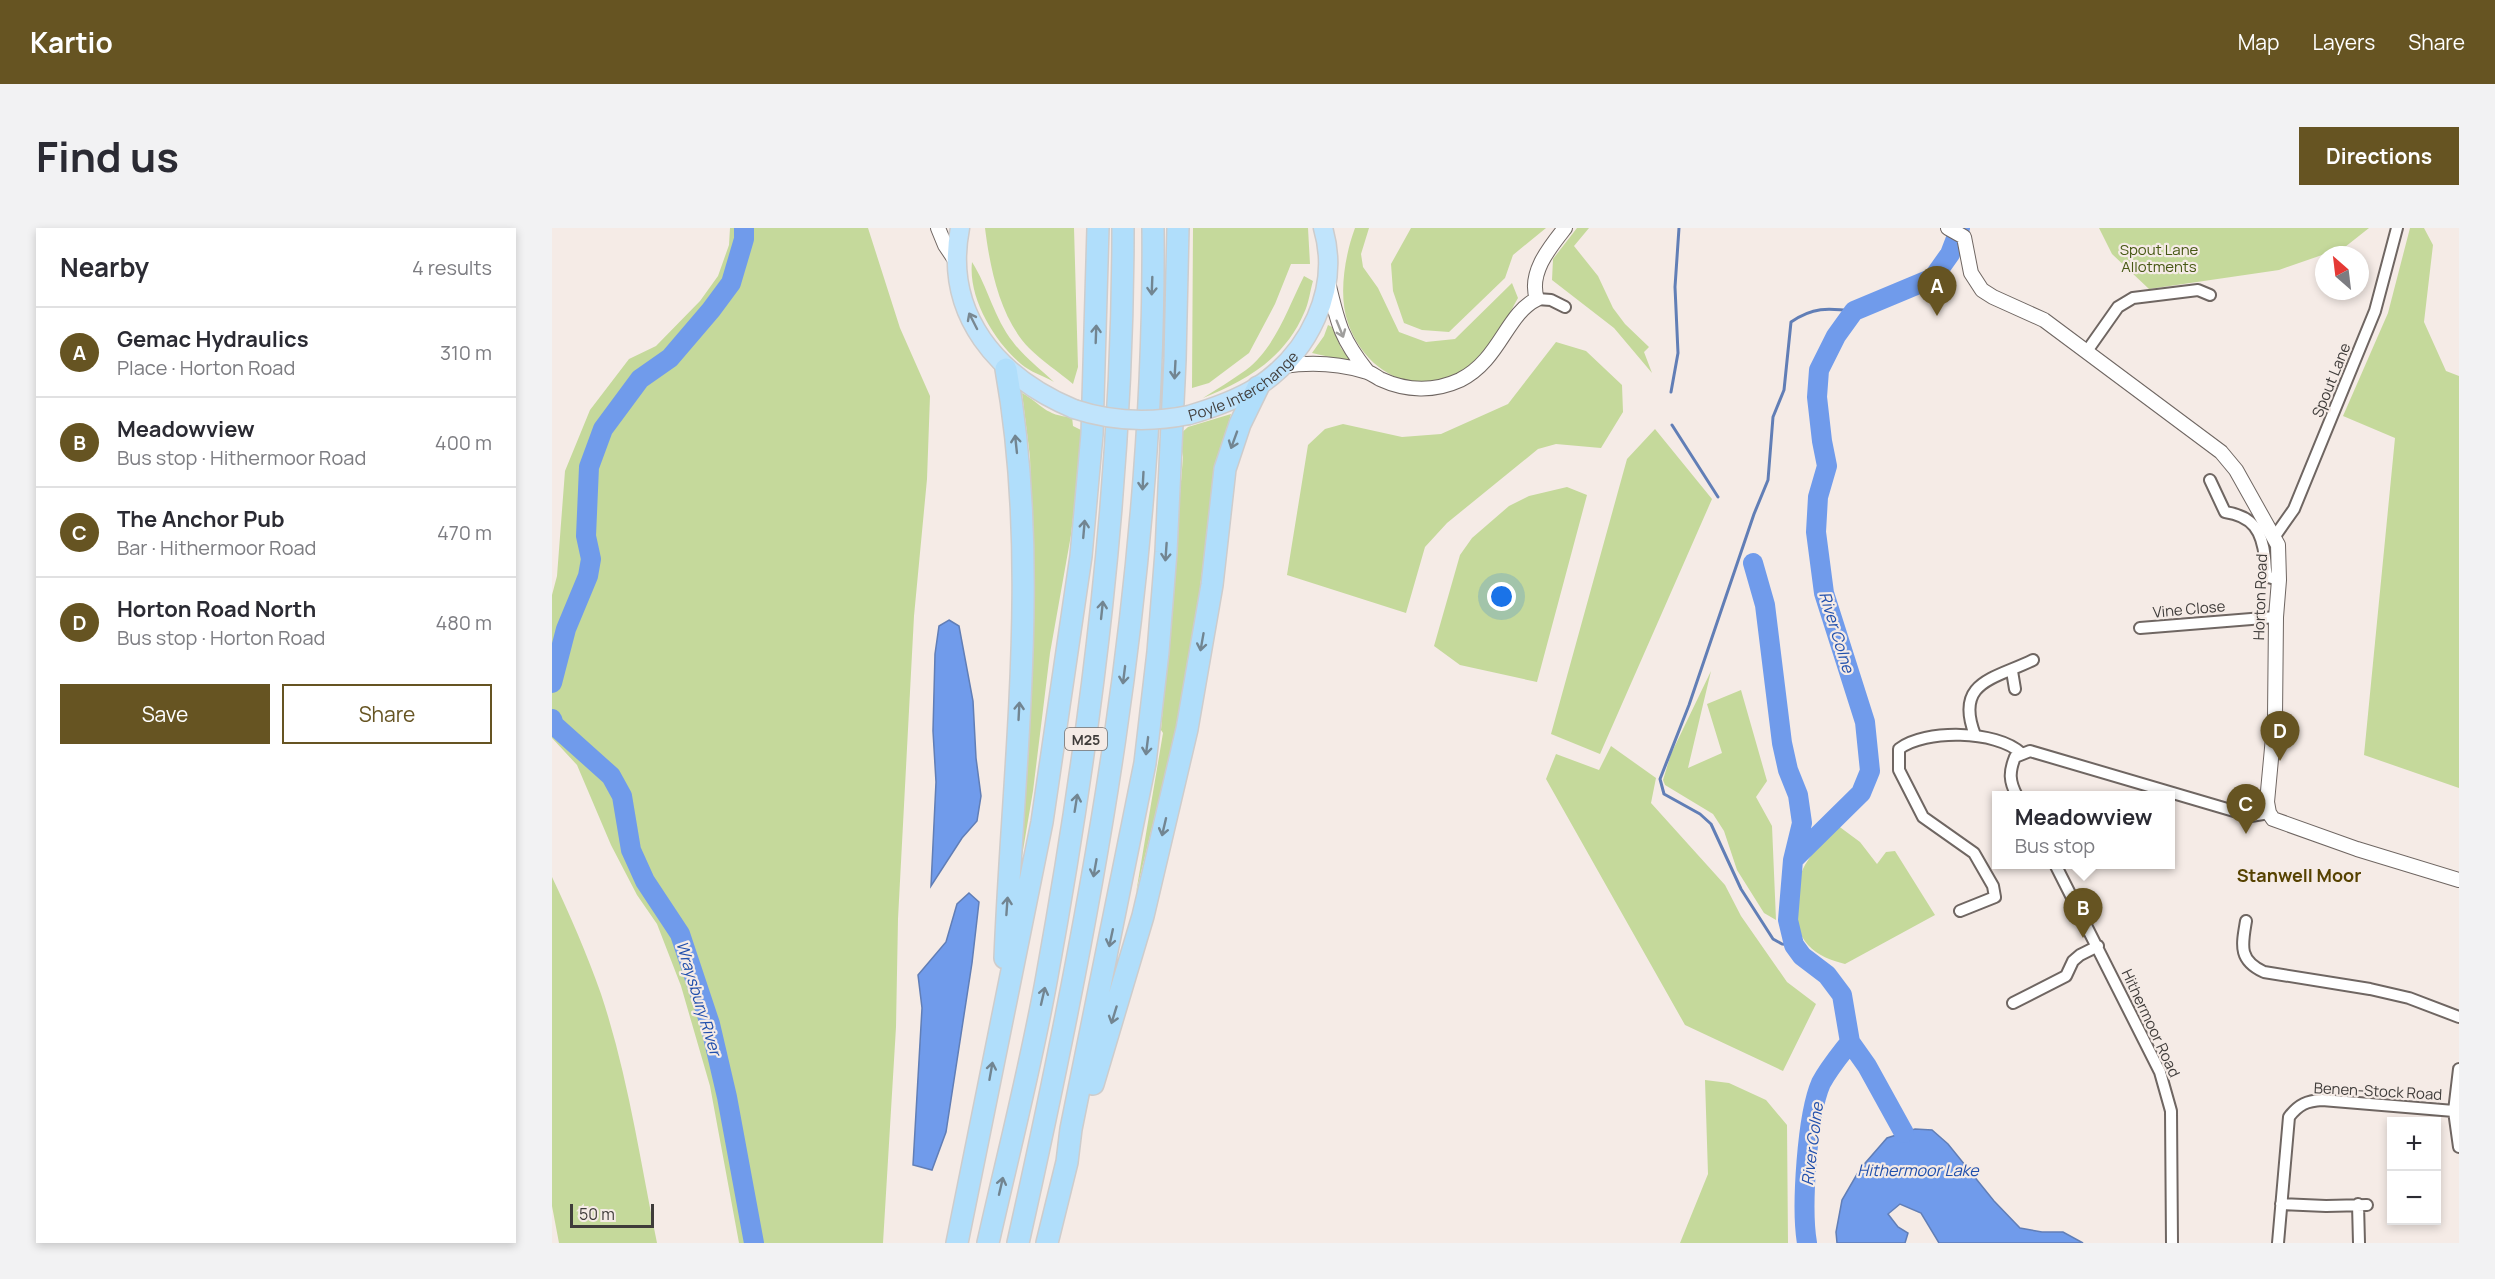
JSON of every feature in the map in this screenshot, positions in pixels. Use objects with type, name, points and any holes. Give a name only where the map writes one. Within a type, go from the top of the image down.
[{"type":"highway","name":"Poyle Interchange","points":[[960,228],[956,260],[961,294],[971,320],[983,341],[1006,369],[1042,393],[1074,409],[1120,420],[1155,421],[1189,415],[1215,407],[1258,387],[1283,366],[1311,328],[1322,303],[1328,280],[1327,232]]},
{"type":"highway","name":"M25","points":[[957,1243],[1003,1006],[1023,922],[1041,822],[1081,556],[1092,434],[1098,228]]},
{"type":"highway","name":"M25","points":[[988,1243],[1047,979],[1085,744],[1106,573],[1117,429],[1123,228]]},
{"type":"highway","name":"M25","points":[[1018,1243],[1076,972],[1100,839],[1123,680],[1142,491],[1149,372],[1153,228]]},
{"type":"highway","points":[[1047,1243],[1067,1162],[1071,1129],[1125,867],[1146,752],[1158,652],[1166,552],[1175,360],[1178,228]]},
{"type":"highway","name":"M25","points":[[1003,1006],[1021,677],[1023,588],[1021,502],[1006,369]]},
{"type":"highway","points":[[1067,1162],[1079,1132],[1143,916],[1187,729],[1212,585],[1225,469],[1240,424],[1258,387]]},
{"type":"street","points":[[938,228],[945,245],[956,260]]},
{"type":"street","points":[[1537,298],[1533,284],[1553,244],[1564,228]]},
{"type":"street","name":"Horton Road","points":[[1948,228],[1964,237],[1971,273],[1982,290],[1993,297],[2031,312],[2087,351],[2221,452],[2236,470],[2275,536],[2280,557],[2276,617],[2275,716],[2267,802],[2269,813]]},
{"type":"street","name":"Spout Lane","points":[[2275,536],[2294,509],[2375,312],[2397,228]]},
{"type":"street","points":[[1328,280],[1340,332],[1350,350],[1367,371]]},
{"type":"street","points":[[2087,351],[2118,307],[2133,298],[2198,290],[2210,295]]},
{"type":"street","points":[[1283,366],[1317,363],[1367,371],[1381,379],[1415,389],[1446,386],[1476,370],[1490,357],[1522,309],[1537,298],[1551,300],[1565,307]]},
{"type":"street","points":[[2210,480],[2225,512],[2242,515],[2253,523],[2263,544],[2268,577],[2279,580]]},
{"type":"street","name":"Vine Close","points":[[2148,615],[2144,628],[2276,617]]},
{"type":"street","points":[[1975,735],[1968,708],[1980,684],[2033,660]]},
{"type":"street","points":[[2012,671],[2015,689]]},
{"type":"street","points":[[1960,911],[1995,897],[1993,886],[1974,853],[1923,817],[1899,770],[1899,749],[1907,743],[1916,741],[1975,735],[2009,743],[2021,753]]},
{"type":"street","points":[[2015,791],[2011,784],[2010,771],[2015,757],[2030,751],[2166,791]]},
{"type":"street","points":[[2175,794],[2251,816],[2269,813],[2273,819],[2288,826],[2459,880]]},
{"type":"street","name":"Hithermoor Road","points":[[2058,869],[2160,1072],[2169,1103],[2172,1243]]},
{"type":"street","points":[[2246,921],[2242,945],[2246,957],[2252,966],[2264,972],[2325,981],[2409,998],[2459,1017]]},
{"type":"street","points":[[2013,1003],[2066,976],[2073,962],[2080,955],[2098,946]]},
{"type":"street","points":[[2459,1069],[2454,1111],[2459,1147]]},
{"type":"street","name":"Benen-Stock Road","points":[[2278,1243],[2289,1117],[2298,1107],[2307,1101],[2322,1100],[2454,1111]]},
{"type":"street","points":[[2281,1204],[2326,1206],[2363,1204],[2359,1243]]},
{"type":"green space","points":[[730,228],[868,228],[900,328],[930,396],[927,479],[914,616],[898,919],[896,1027],[883,1243],[739,1243],[710,1086],[681,986],[657,924],[637,895],[611,845],[577,765],[552,738],[552,595],[557,576],[565,471],[590,410],[629,359],[656,346],[700,301],[718,276],[729,245]]},
{"type":"green space","points":[[985,228],[1074,228],[1078,367],[1073,384],[1029,348],[1011,322],[993,276]]},
{"type":"green space","points":[[1193,228],[1308,228],[1310,264],[1291,264],[1275,304],[1249,353],[1209,383],[1192,388]]},
{"type":"green space","points":[[1355,228],[1369,228],[1361,254],[1363,267],[1378,288],[1399,332],[1426,342],[1455,339],[1512,283],[1518,298],[1492,342],[1472,365],[1454,377],[1435,382],[1417,383],[1383,370],[1368,357],[1357,342],[1348,323],[1343,300],[1348,250]]},
{"type":"green space","points":[[1411,228],[1546,228],[1513,255],[1505,278],[1449,332],[1422,330],[1404,323],[1393,291],[1391,264]]},
{"type":"green space","points":[[1577,228],[1589,228],[1574,246],[1598,276],[1613,308],[1625,324],[1649,347],[1644,352],[1652,373],[1614,328],[1552,280],[1553,259]]},
{"type":"green space","name":"Spout Lane Allotments","points":[[2099,228],[2369,228],[2346,246],[2315,246],[2315,257],[2279,270],[2149,289],[2112,254]]},
{"type":"green space","points":[[2410,228],[2424,228],[2433,245],[2424,322],[2446,371],[2459,376],[2459,788],[2364,755],[2395,438],[2343,416],[2388,313]]},
{"type":"green space","points":[[972,262],[1006,333],[1022,353],[1054,382],[1021,364],[1001,343],[979,304],[974,290]]},
{"type":"green space","points":[[1304,276],[1313,281],[1306,309],[1286,343],[1249,376],[1203,398],[1246,370],[1265,351],[1280,327]]},
{"type":"green space","points":[[1328,325],[1332,327],[1341,348],[1352,362],[1312,353],[1324,336]]},
{"type":"green space","points":[[1556,342],[1586,351],[1622,385],[1623,412],[1601,448],[1556,444],[1538,449],[1447,523],[1425,547],[1406,613],[1287,575],[1308,445],[1325,429],[1343,424],[1402,437],[1441,434],[1508,404]]},
{"type":"green space","points":[[1022,393],[1050,412],[1072,417],[1073,426],[1083,431],[1071,535],[1050,653],[1033,791],[1019,874],[1033,559],[1030,457]]},
{"type":"green space","points":[[1231,414],[1214,475],[1197,612],[1182,705],[1136,893],[1163,733],[1161,730],[1183,457],[1179,435],[1188,427]]},
{"type":"green space","points":[[1655,429],[1712,499],[1600,754],[1551,734],[1627,459]]},
{"type":"green space","points":[[1567,487],[1587,495],[1537,682],[1460,665],[1434,646],[1460,555],[1472,538],[1509,506],[1529,496]]},
{"type":"green space","points":[[1711,671],[1688,768],[1722,753],[1707,704],[1741,690],[1767,781],[1756,797],[1772,826],[1776,920],[1764,913],[1737,870],[1724,831],[1713,814],[1665,785],[1663,780],[1671,754]]},
{"type":"green space","points":[[1611,746],[1656,778],[1651,803],[1725,885],[1741,916],[1787,982],[1816,1004],[1783,1071],[1685,1025],[1546,779],[1556,754],[1599,770]]},
{"type":"green space","points":[[1833,822],[1860,842],[1877,864],[1886,852],[1895,851],[1935,915],[1845,964],[1825,957],[1808,945],[1798,927],[1795,906],[1798,884],[1805,865]]},
{"type":"green space","points":[[552,877],[590,964],[619,1055],[657,1243],[559,1243],[552,1206]]},
{"type":"green space","points":[[1705,1080],[1729,1083],[1766,1100],[1787,1125],[1788,1243],[1680,1243],[1708,1174]]},
{"type":"water","points":[[949,620],[959,626],[973,701],[981,796],[977,821],[962,838],[931,886],[936,782],[933,731],[935,654],[939,626]]},
{"type":"water","points":[[969,893],[979,902],[972,963],[946,1132],[932,1170],[913,1165],[922,1008],[918,975],[946,942],[957,904]]},
{"type":"water","name":"Hithermoor Lake","points":[[1915,1129],[1932,1130],[1948,1144],[1994,1201],[2020,1228],[2042,1232],[2063,1232],[2083,1243],[1939,1243],[1921,1213],[1900,1204],[1888,1214],[1898,1227],[1908,1233],[1905,1243],[1837,1243],[1836,1232],[1842,1200],[1860,1169],[1887,1138]]},
{"type":"waterway","name":"Wraysbury River","points":[[552,683],[566,629],[588,576],[591,559],[586,536],[589,467],[603,429],[640,379],[670,358],[731,283],[744,239],[744,228]]},
{"type":"waterway","name":"River Colne","points":[[1671,392],[1678,353],[1675,287],[1679,228]]},
{"type":"waterway","name":"River Colne","points":[[1793,860],[1861,793],[1870,771],[1865,722],[1824,593],[1816,532],[1818,497],[1827,466],[1817,397],[1819,370],[1836,336],[1854,311],[1933,278],[1950,254],[1960,228]]},
{"type":"waterway","points":[[1794,945],[1782,944],[1773,939],[1741,889],[1711,824],[1700,814],[1664,794],[1660,779],[1689,705],[1754,514],[1768,480],[1773,417],[1784,390],[1791,322],[1813,311],[1836,309],[1854,311]]},
{"type":"waterway","name":"River Colne","points":[[1672,425],[1718,497]]},
{"type":"waterway","name":"River Colne","points":[[1753,563],[1765,605],[1782,743],[1788,770],[1798,795],[1802,823],[1793,860],[1788,920],[1794,945],[1802,956],[1827,975],[1842,995],[1850,1042],[1867,1066],[1904,1133]]},
{"type":"waterway","name":"Wraysbury River","points":[[552,719],[554,725],[611,776],[622,796],[631,850],[645,881],[680,934],[710,1024],[727,1097],[754,1243]]},
{"type":"waterway","name":"River Colne","points":[[1807,1243],[1805,1227],[1806,1162],[1816,1098],[1821,1083],[1850,1042]]},
{"type":"place","name":"Gemac Hydraulics","points":[[1937,316]]},
{"type":"place","name":"Horton Road North","points":[[2280,761]]},
{"type":"place","name":"The Anchor Pub","points":[[2246,834]]},
{"type":"place","name":"Meadowview","points":[[2083,938]]},
{"type":"district","name":"Stanwell Moor","points":[[2299,875]]}]
